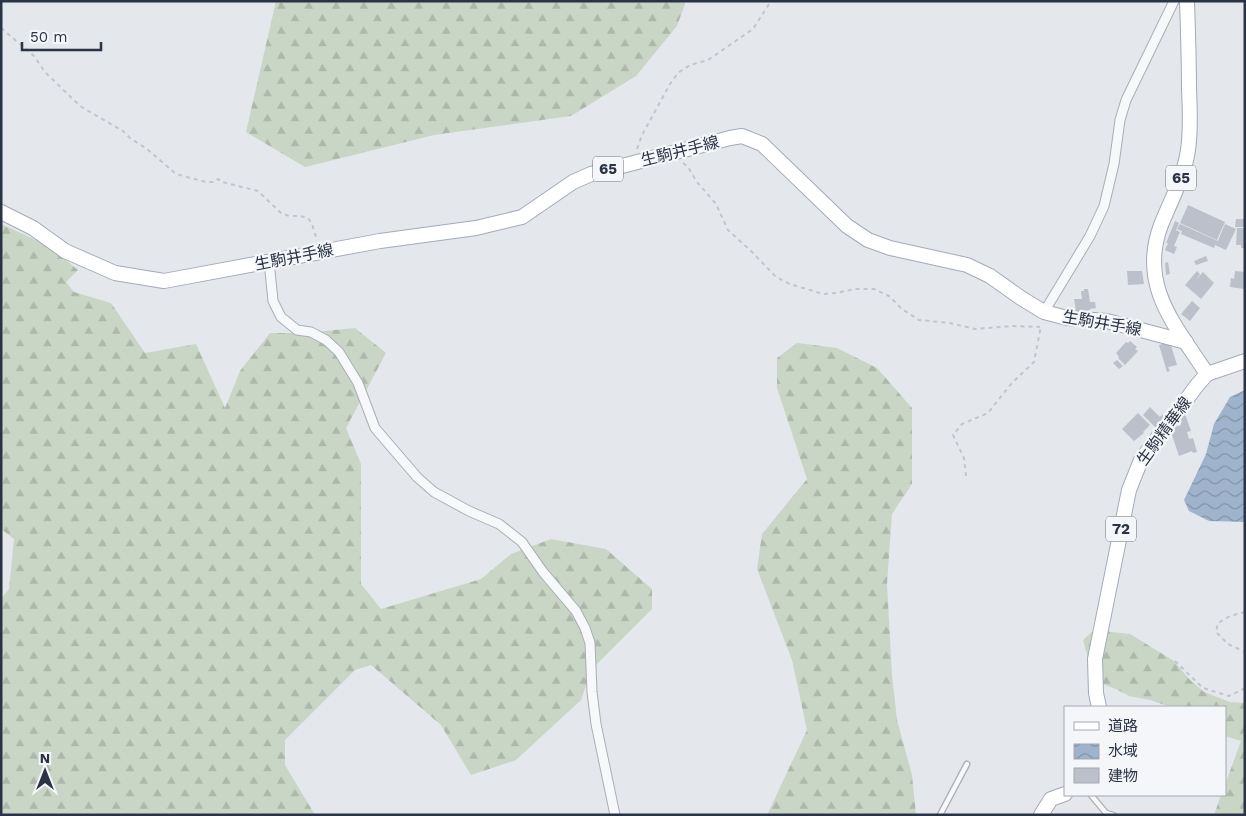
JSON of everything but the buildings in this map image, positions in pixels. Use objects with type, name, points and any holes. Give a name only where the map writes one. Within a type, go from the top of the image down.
[{"type":"main road","name":"65","points":[[1187,1],[1190,126],[1188,152],[1181,179],[1156,239],[1153,262],[1158,292],[1164,307],[1207,374]]},
{"type":"main road","name":"生駒井手線","points":[[1,212],[5,212],[33,228],[66,251],[115,273],[164,281],[380,241],[476,228],[522,217],[573,182],[585,177],[632,163],[742,136],[762,144],[847,226],[868,240],[890,248],[967,265],[990,276],[1044,312],[1067,318],[1107,321],[1186,342]]},
{"type":"main road","points":[[1207,374],[1245,362]]},
{"type":"main road","name":"生駒精華線","points":[[1099,706],[1094,659],[1129,490],[1141,460],[1188,396],[1207,374]]},
{"type":"main road","points":[[1041,815],[1052,799],[1064,794]]},
{"type":"street","points":[[1044,312],[1090,236],[1104,206],[1114,164],[1120,120],[1126,100],[1174,1]]},
{"type":"street","points":[[269,261],[273,301],[281,317],[298,330],[311,332],[326,340],[339,352],[358,383],[375,428],[417,477],[434,492],[469,511],[499,524],[522,542],[543,572],[576,611],[590,643],[592,692],[596,724],[615,815]]},
{"type":"lane","points":[[940,815],[967,764]]},
{"type":"lane","points":[[1092,796],[1106,813],[1113,815]]},
{"type":"path","points":[[632,163],[642,135],[678,73],[690,65],[708,60],[753,29],[771,1]]},
{"type":"path","points":[[1,28],[34,56],[45,72],[80,106],[124,131],[130,138],[176,174],[206,182],[214,182],[218,179],[222,182],[258,191],[281,213],[308,218],[316,234],[319,252]]},
{"type":"path","points":[[668,154],[688,167],[697,182],[716,204],[728,230],[776,277],[790,284],[823,294],[855,289],[874,290],[889,296],[902,309],[919,320],[950,323],[975,329],[1013,326],[1040,327]]},
{"type":"path","points":[[966,476],[964,458],[953,435],[962,424],[988,413],[1011,384],[1034,362],[1044,312]]},
{"type":"path","points":[[1245,612],[1230,616],[1218,623],[1216,632],[1228,644],[1245,652]]},
{"type":"path","points":[[1176,661],[1203,688],[1229,696],[1245,688]]},
{"type":"green space","points":[[276,1],[686,1],[677,26],[636,76],[571,116],[434,135],[305,167],[246,132]]},
{"type":"green space","points":[[1,224],[49,246],[78,270],[66,282],[74,292],[111,303],[145,353],[196,344],[225,408],[240,371],[270,333],[305,333],[355,328],[386,353],[346,428],[361,464],[361,584],[381,609],[481,579],[511,554],[551,539],[606,549],[652,589],[652,609],[591,670],[581,700],[516,760],[471,775],[441,725],[371,665],[355,670],[285,740],[285,765],[315,815],[1,815],[1,599],[9,589],[14,539],[1,529]]},
{"type":"green space","points":[[797,343],[837,348],[877,368],[912,408],[912,484],[892,514],[887,584],[892,675],[897,720],[912,775],[916,815],[767,815],[807,730],[792,660],[757,569],[762,534],[807,479],[777,388],[777,358]]},
{"type":"green space","points":[[1094,630],[1130,634],[1174,661],[1189,679],[1204,692],[1230,702],[1245,703],[1245,815],[1214,815],[1221,796],[1226,796],[1226,782],[1241,741],[1226,736],[1226,706],[1168,706],[1129,696],[1094,681],[1083,640]]},
{"type":"water","points":[[1245,390],[1245,522],[1209,521],[1189,511],[1184,500],[1206,454],[1214,424],[1230,397]]}]
